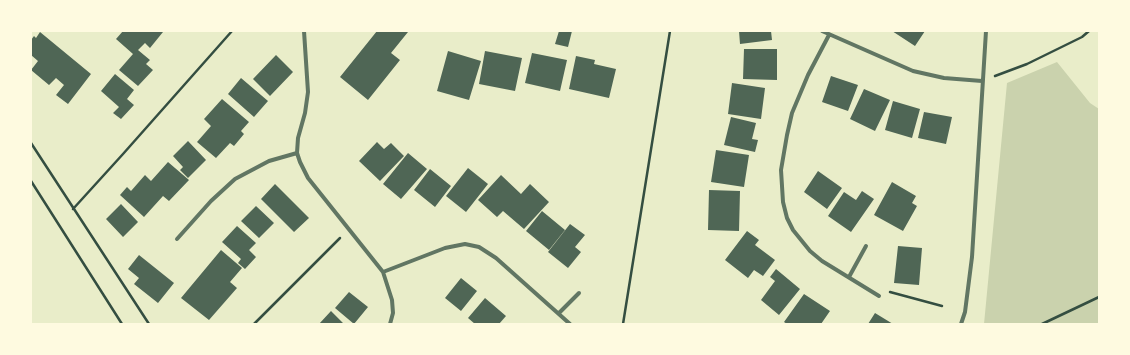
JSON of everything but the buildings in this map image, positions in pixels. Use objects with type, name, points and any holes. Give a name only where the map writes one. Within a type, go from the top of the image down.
[{"type":"street","points":[[304,31],[308,92],[305,113],[298,138],[298,153],[300,162],[308,178],[349,228],[382,272],[392,300],[390,324]]},
{"type":"street","points":[[822,31],[913,71],[944,78],[982,81]]},
{"type":"street","points":[[961,324],[965,312],[972,257],[986,31]]},
{"type":"street","points":[[829,35],[808,75],[792,113],[784,150],[781,188],[787,218],[801,241],[822,261],[879,296]]},
{"type":"street","points":[[177,239],[211,201],[235,179],[269,161],[298,153]]},
{"type":"street","points":[[382,272],[445,248],[472,245],[487,250],[570,324]]},
{"type":"street","points":[[849,277],[866,246]]},
{"type":"street","points":[[559,313],[579,293]]},
{"type":"path","points":[[72,209],[232,31]]},
{"type":"path","points":[[623,324],[670,31]]},
{"type":"path","points":[[982,81],[1027,64],[1082,37],[1089,31]]},
{"type":"path","points":[[31,142],[72,209],[149,324]]},
{"type":"path","points":[[31,181],[122,324]]},
{"type":"path","points":[[254,324],[349,228]]},
{"type":"path","points":[[879,296],[892,292],[942,306]]},
{"type":"path","points":[[1042,324],[1099,297]]},
{"type":"green space","points":[[1057,62],[1090,103],[1099,109],[1099,324],[984,324],[1007,83]]}]
